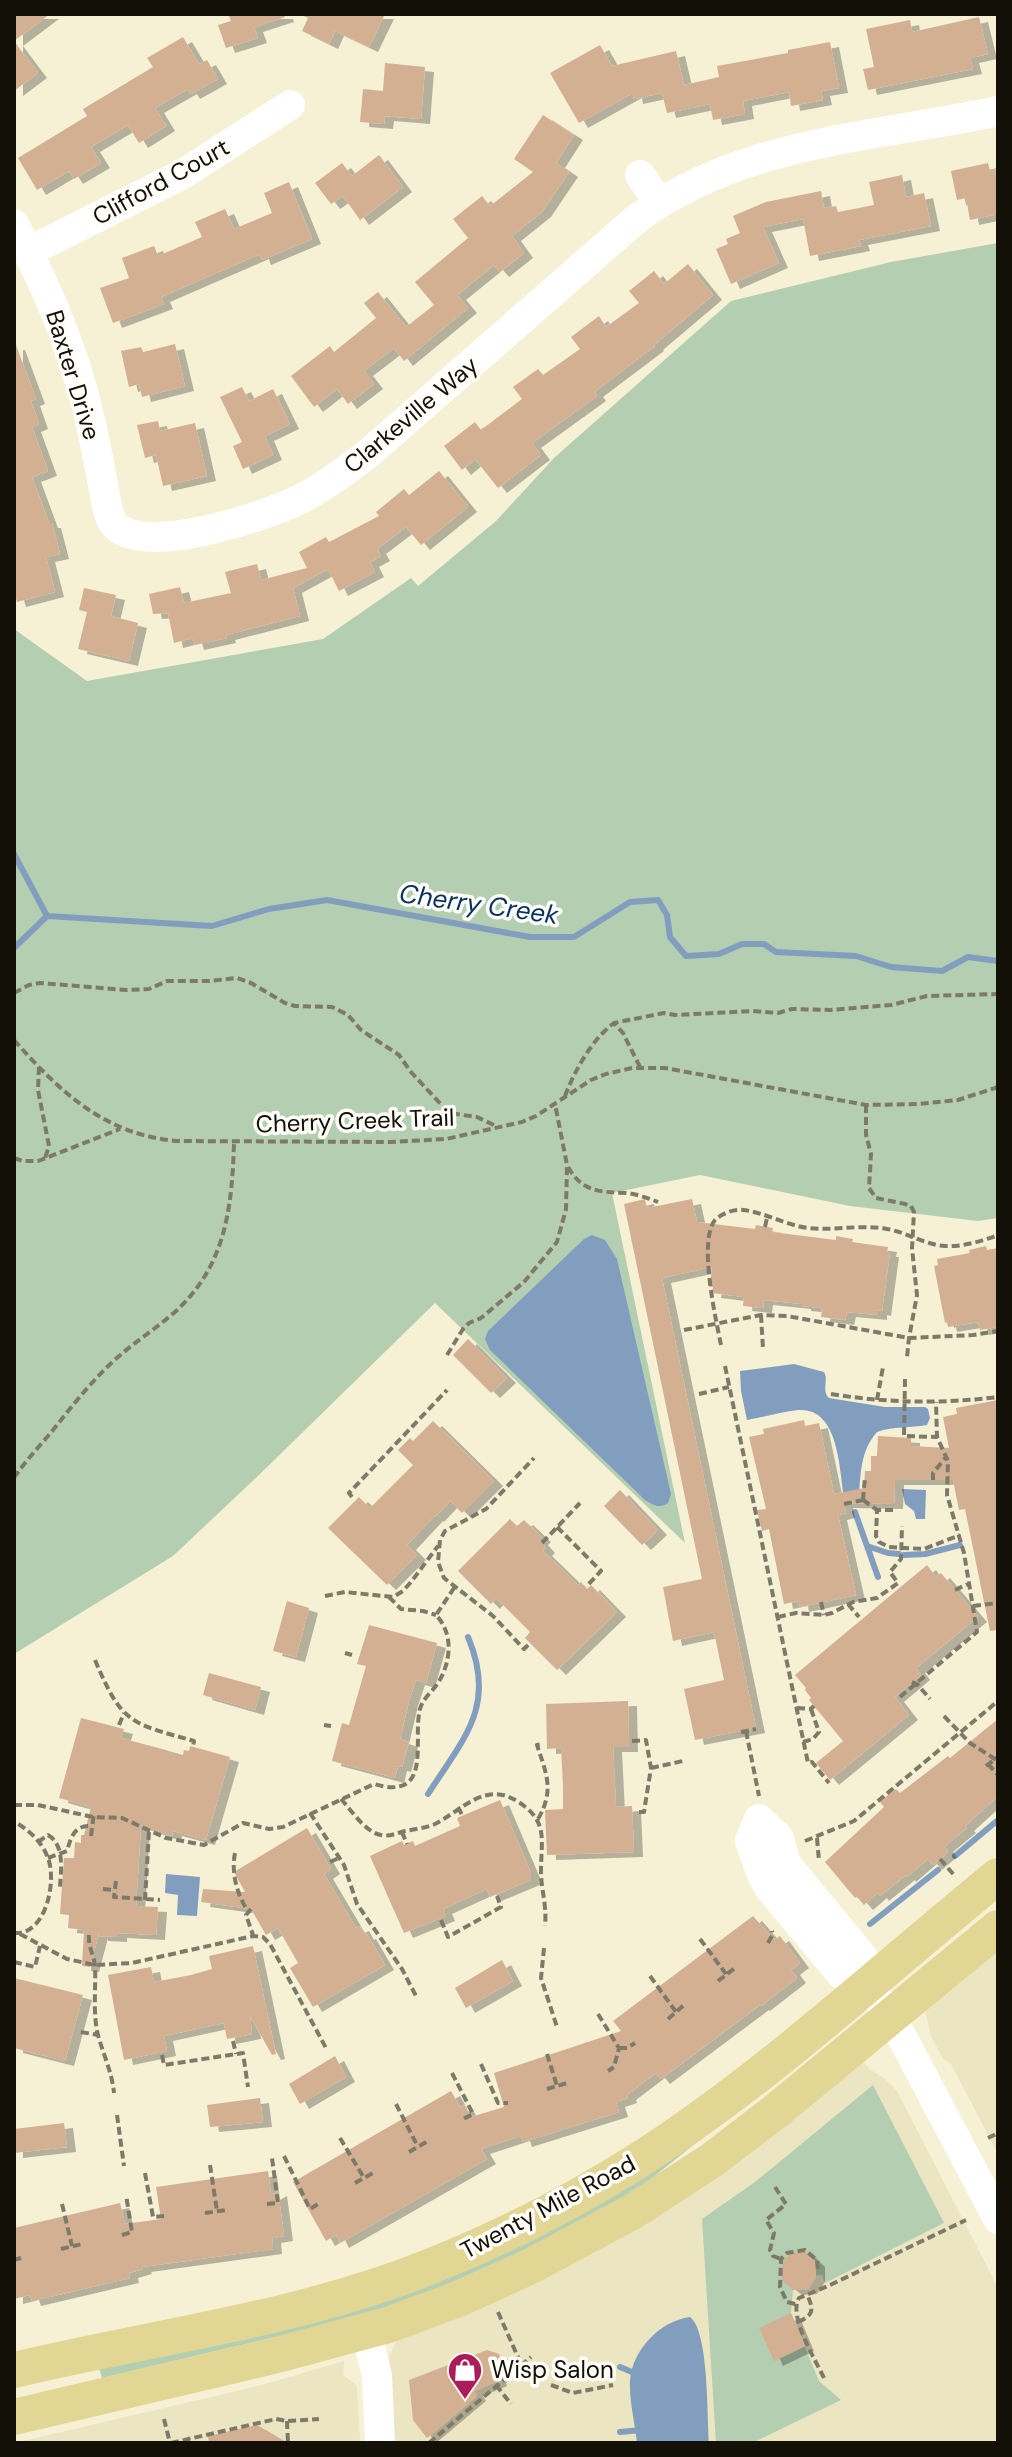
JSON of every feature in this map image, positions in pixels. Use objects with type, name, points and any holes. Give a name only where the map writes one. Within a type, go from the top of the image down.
[{"type":"main road","name":"Twenty Mile Road","points":[[14,2370],[314,2305],[417,2271],[506,2233],[599,2184],[688,2127],[998,1876]]},
{"type":"main road","name":"Twenty Mile Road","points":[[14,2417],[273,2356],[413,2317],[496,2283],[632,2212],[743,2137],[998,1928]]},
{"type":"street","name":"Clifford Court","points":[[28,252],[183,174],[290,105]]},
{"type":"street","name":"Clarkeville Way","points":[[121,529],[153,538],[197,531],[260,515],[325,485],[370,452],[634,221],[659,203],[705,178],[764,157],[998,111]]},
{"type":"street","points":[[640,175],[659,203]]},
{"type":"street","name":"Baxter Drive","points":[[14,224],[46,290],[73,362],[90,419],[108,511],[113,523],[121,529]]},
{"type":"street","points":[[868,1983],[841,1974],[770,1889],[758,1867],[750,1841],[759,1819],[779,1838],[786,1864],[863,1957],[868,1983],[890,2017],[998,2219]]},
{"type":"street","points":[[366,2330],[377,2376],[380,2443]]},
{"type":"path","points":[[14,993],[40,983],[126,990],[149,989],[167,981],[237,978],[285,1003],[341,1010],[361,1030],[399,1055],[449,1113],[477,1117],[500,1128]]},
{"type":"path","points":[[564,1098],[595,1040],[614,1023],[664,1013],[830,1010],[891,1005],[927,996],[998,994]]},
{"type":"path","points":[[614,1023],[623,1033],[640,1067]]},
{"type":"path","name":"Cherry Creek Trail","points":[[14,1040],[75,1101],[120,1129],[157,1140],[234,1143],[426,1141],[465,1136],[536,1116],[606,1074],[640,1067],[665,1068],[866,1105],[958,1100],[998,1087]]},
{"type":"path","points":[[39,1067],[38,1090],[49,1146],[45,1158]]},
{"type":"path","points":[[447,1355],[463,1329],[524,1282],[557,1242],[566,1209],[567,1165],[555,1104]]},
{"type":"path","points":[[866,1105],[866,1135],[871,1154],[869,1188],[876,1198],[911,1206],[914,1212],[912,1248],[917,1295],[907,1357]]},
{"type":"path","points":[[14,1158],[30,1162],[45,1158],[120,1129]]},
{"type":"path","points":[[14,1478],[92,1382],[177,1310],[202,1279],[228,1221],[234,1143]]},
{"type":"path","points":[[567,1165],[579,1182],[586,1186],[608,1194],[635,1195],[658,1202]]},
{"type":"path","points":[[721,1345],[708,1279],[711,1230],[713,1222],[720,1216],[739,1210],[811,1228],[873,1227],[941,1246],[977,1245],[998,1235]]},
{"type":"path","points":[[765,1227],[767,1218]]},
{"type":"path","points":[[846,1238],[847,1227]]},
{"type":"path","points":[[753,1307],[753,1316]]},
{"type":"path","points":[[684,1330],[761,1315],[835,1322],[909,1338],[994,1331]]},
{"type":"path","points":[[761,1315],[763,1349]]},
{"type":"path","points":[[725,1366],[808,1763],[812,1762],[829,1783]]},
{"type":"path","points":[[877,1401],[883,1367]]},
{"type":"path","points":[[905,1379],[904,1437],[937,1437]]},
{"type":"path","points":[[699,1394],[729,1387]]},
{"type":"path","points":[[352,1497],[349,1493],[401,1443],[447,1390]]},
{"type":"path","points":[[831,1394],[905,1405],[982,1401],[998,1397]]},
{"type":"path","points":[[900,1697],[977,1632],[960,1535],[949,1503],[949,1468],[937,1437],[936,1402]]},
{"type":"path","points":[[933,1480],[933,1473],[946,1457]]},
{"type":"path","points":[[325,1596],[345,1592],[389,1597],[403,1591],[418,1564],[440,1543],[448,1528],[492,1503],[534,1458]]},
{"type":"path","points":[[863,1500],[865,1477]]},
{"type":"path","points":[[844,1504],[863,1500],[877,1510],[893,1510]]},
{"type":"path","points":[[949,1503],[958,1501]]},
{"type":"path","points":[[542,1543],[580,1503]]},
{"type":"path","points":[[877,1510],[877,1539],[889,1547],[924,1549],[960,1535]]},
{"type":"path","points":[[778,1617],[796,1613],[832,1613],[848,1604],[877,1598],[898,1583],[890,1572],[901,1559],[902,1526]]},
{"type":"path","points":[[557,1527],[601,1571],[586,1587]]},
{"type":"path","points":[[440,1543],[438,1562],[441,1573],[454,1588],[502,1624],[524,1649],[528,1645]]},
{"type":"path","points":[[955,1590],[970,1583]]},
{"type":"path","points":[[436,1615],[454,1588]]},
{"type":"path","points":[[14,1805],[38,1805],[122,1818],[149,1831],[204,1845],[237,1825],[250,1823],[275,1829],[374,1784],[391,1788],[407,1783],[415,1769],[420,1709],[448,1654],[448,1639],[445,1627],[436,1615],[401,1609],[389,1597]]},
{"type":"path","points":[[478,1606],[484,1601]]},
{"type":"path","points":[[821,1602],[824,1615]]},
{"type":"path","points":[[973,1606],[998,1603]]},
{"type":"path","points":[[848,1604],[859,1617]]},
{"type":"path","points":[[345,1653],[352,1655]]},
{"type":"path","points":[[95,1660],[109,1693],[124,1713],[142,1725],[194,1741],[193,1747]]},
{"type":"path","points":[[915,1683],[930,1699]]},
{"type":"path","points":[[795,1843],[817,1838],[854,1821],[998,1701]]},
{"type":"path","points":[[797,1708],[812,1707],[819,1732],[813,1739],[803,1742]]},
{"type":"path","points":[[119,1725],[124,1713]]},
{"type":"path","points":[[944,1716],[958,1733],[997,1759],[987,1765],[998,1775]]},
{"type":"path","points":[[324,1725],[331,1726]]},
{"type":"path","points":[[756,1729],[743,1731],[761,1802]]},
{"type":"path","points":[[632,1741],[646,1740],[651,1768],[644,1812],[635,1812]]},
{"type":"path","points":[[543,1744],[537,1745],[549,1784],[541,1817],[541,1870],[547,1907],[545,1926]]},
{"type":"path","points":[[651,1768],[683,1761]]},
{"type":"path","points":[[341,1799],[374,1833],[384,1836],[432,1825],[458,1807],[482,1797],[500,1794],[541,1817]]},
{"type":"path","points":[[458,1807],[462,1815]]},
{"type":"path","points":[[310,1813],[344,1865],[355,1900],[402,1969],[416,1996]]},
{"type":"path","points":[[91,1836],[94,1815]]},
{"type":"path","points":[[15,1822],[29,1831],[48,1858],[50,1887],[43,1913],[31,1927],[17,1933]]},
{"type":"path","points":[[48,1858],[67,1851],[76,1829],[92,1826]]},
{"type":"path","points":[[145,1900],[149,1831]]},
{"type":"path","points":[[402,1832],[407,1844]]},
{"type":"path","points":[[38,1842],[45,1836],[51,1836],[60,1854],[61,1887],[50,1887]]},
{"type":"path","points":[[235,1853],[235,1881],[250,1910],[246,1919],[253,1936]]},
{"type":"path","points":[[330,1862],[339,1858]]},
{"type":"path","points":[[940,1859],[957,1878]]},
{"type":"path","points":[[116,1881],[114,1897],[160,1900]]},
{"type":"path","points":[[103,1889],[115,1890]]},
{"type":"path","points":[[441,1920],[448,1937],[501,1907],[497,1896]]},
{"type":"path","points":[[17,1933],[67,1959],[95,1965],[146,1962],[259,1936],[266,1940],[288,1976],[326,2048]]},
{"type":"path","points":[[370,1939],[377,1934]]},
{"type":"path","points":[[89,1935],[88,1945],[95,1965],[94,2001],[98,2035],[112,2071],[114,2093]]},
{"type":"path","points":[[700,1939],[726,1974]]},
{"type":"path","points":[[14,1962],[35,1967],[40,1946]]},
{"type":"path","points":[[544,1948],[541,1978],[557,2027]]},
{"type":"path","points":[[718,1981],[735,1968]]},
{"type":"path","points":[[650,1976],[676,2012]]},
{"type":"path","points":[[668,2019],[684,2005]]},
{"type":"path","points":[[598,2014],[619,2048],[614,2067],[608,2071]]},
{"type":"path","points":[[81,2032],[98,2035]]},
{"type":"path","points":[[233,2041],[236,2054]]},
{"type":"path","points":[[619,2048],[635,2043]]},
{"type":"path","points":[[162,2055],[164,2065],[243,2053],[248,2087]]},
{"type":"path","points":[[547,2054],[557,2086]]},
{"type":"path","points":[[481,2064],[498,2103],[508,2103]]},
{"type":"path","points":[[452,2073],[473,2114],[463,2119]]},
{"type":"path","points":[[547,2089],[567,2083]]},
{"type":"path","points":[[396,2104],[418,2147]]},
{"type":"path","points":[[117,2115],[124,2166]]},
{"type":"path","points":[[988,2138],[998,2133]]},
{"type":"path","points":[[340,2138],[364,2178]]},
{"type":"path","points":[[409,2152],[428,2141]]},
{"type":"path","points":[[284,2156],[310,2209],[318,2204]]},
{"type":"path","points":[[267,2204],[278,2203],[272,2158]]},
{"type":"path","points":[[210,2165],[217,2211]]},
{"type":"path","points":[[145,2173],[153,2217],[164,2216]]},
{"type":"path","points":[[355,2183],[373,2173]]},
{"type":"path","points":[[775,2187],[786,2204],[766,2220],[774,2233],[770,2250],[773,2256],[781,2259]]},
{"type":"path","points":[[122,2235],[132,2232],[126,2195]]},
{"type":"path","points":[[62,2204],[72,2246]]},
{"type":"path","points":[[205,2213],[226,2210]]},
{"type":"path","points":[[824,2378],[798,2322],[795,2304],[799,2298],[966,2220]]},
{"type":"path","points":[[61,2249],[82,2244]]},
{"type":"path","points":[[795,2304],[787,2302],[780,2287],[781,2259],[787,2253],[805,2250],[817,2260],[818,2272]]},
{"type":"path","points":[[14,2260],[21,2258]]},
{"type":"path","points":[[798,2322],[812,2313],[813,2307],[807,2294]]},
{"type":"path","points":[[502,2322],[521,2364]]},
{"type":"path","points":[[429,2443],[531,2357]]},
{"type":"path","points":[[513,2370],[527,2375]]},
{"type":"path","points":[[496,2385],[511,2404]]},
{"type":"path","points":[[551,2385],[573,2393],[613,2385]]},
{"type":"path","points":[[164,2419],[170,2443],[276,2419],[319,2419]]},
{"type":"path","points":[[287,2421],[288,2443]]},
{"type":"shaded area","points":[[998,1946],[998,2154],[951,2064],[943,2059],[931,2036],[926,2009]]},
{"type":"shaded area","points":[[861,2058],[869,2069],[897,2091],[998,2288],[998,2443],[395,2443],[389,2357],[396,2342],[411,2330]]},
{"type":"shaded area","points":[[344,2361],[343,2375],[357,2386],[360,2443],[14,2443],[262,2385]]},
{"type":"green space","points":[[998,243],[998,1218],[978,1221],[850,1206],[700,1175],[612,1193],[685,1543],[435,1303],[173,1556],[14,1654],[14,629],[87,681],[323,639],[411,578],[418,586],[496,521],[554,458],[731,301],[891,262]]},
{"type":"green space","points":[[873,2085],[944,2223],[825,2283],[822,2275],[817,2275],[808,2289],[793,2290],[791,2313],[819,2381],[841,2400],[752,2443],[716,2443],[702,2219],[755,2182]]},
{"type":"green space","points":[[707,2134],[636,2191],[577,2227],[389,2310],[102,2378],[99,2368],[288,2324]]},
{"type":"water","points":[[592,1235],[605,1240],[617,1259],[671,1494],[668,1503],[662,1506],[645,1500],[490,1350],[485,1339],[488,1331],[584,1239]]},
{"type":"water","points":[[794,1364],[824,1372],[829,1398],[885,1407],[925,1407],[930,1418],[927,1425],[877,1432],[865,1453],[859,1494],[844,1497],[838,1456],[822,1418],[812,1412],[798,1410],[747,1420],[740,1371]]},
{"type":"water","points":[[902,1489],[926,1490],[925,1519],[916,1519],[914,1511],[905,1504]]},
{"type":"water","points":[[166,1874],[200,1877],[197,1916],[177,1915],[178,1895],[165,1893]]},
{"type":"water","points":[[690,2317],[696,2325],[704,2356],[709,2443],[637,2443],[630,2389],[636,2358],[658,2331],[668,2324]]},
{"type":"building","points":[[14,14],[50,14],[14,41]]},
{"type":"building","points":[[228,14],[284,14],[285,17],[254,27],[258,38],[226,48],[218,25],[231,21]]},
{"type":"building","points":[[299,14],[385,14],[369,47],[335,31],[329,44],[302,31],[308,18]]},
{"type":"building","points":[[979,17],[988,54],[970,58],[973,69],[868,90],[863,69],[874,67],[866,29],[910,20],[912,32]]},
{"type":"building","points":[[183,37],[199,64],[207,60],[218,79],[191,94],[188,89],[155,108],[166,126],[139,143],[128,125],[91,147],[101,163],[74,179],[69,171],[37,190],[18,158],[87,116],[83,109],[153,67],[147,58]]},
{"type":"building","points":[[14,41],[38,73],[14,91]]},
{"type":"building","points":[[830,42],[839,88],[821,91],[823,100],[791,106],[789,92],[743,101],[745,114],[713,120],[710,104],[667,113],[662,93],[634,99],[633,93],[579,123],[550,73],[600,45],[612,66],[676,51],[684,85],[719,77],[717,66]]},
{"type":"building","points":[[385,63],[425,67],[421,119],[385,116],[384,124],[360,122],[363,89],[383,91]]},
{"type":"building","points":[[543,115],[574,135],[556,163],[569,172],[542,212],[512,236],[524,253],[500,272],[494,265],[457,295],[468,308],[404,361],[394,348],[364,371],[374,384],[348,404],[337,389],[314,407],[291,376],[330,346],[334,352],[376,318],[364,303],[378,292],[406,327],[434,305],[415,282],[468,238],[453,219],[482,196],[490,206],[533,172],[514,159]]},
{"type":"building","points":[[379,155],[403,187],[360,220],[343,196],[331,204],[315,183],[342,163],[352,176]]},
{"type":"building","points":[[988,163],[990,171],[998,169],[998,214],[970,220],[966,198],[957,200],[951,171]]},
{"type":"building","points":[[902,175],[906,197],[924,193],[931,226],[859,240],[861,246],[810,256],[803,219],[763,227],[779,263],[731,284],[716,249],[728,244],[726,239],[740,233],[733,216],[766,202],[821,191],[824,208],[836,206],[838,212],[874,205],[869,182]]},
{"type":"building","points":[[289,182],[312,239],[262,260],[260,254],[161,297],[164,304],[113,323],[100,288],[129,278],[122,258],[154,246],[158,256],[202,237],[195,222],[225,209],[234,229],[272,213],[264,193]]},
{"type":"building","points":[[688,264],[713,295],[655,346],[594,392],[597,396],[532,443],[541,455],[498,488],[475,459],[462,470],[444,446],[475,422],[481,430],[522,399],[513,387],[538,369],[543,375],[580,349],[571,337],[599,316],[606,327],[639,303],[629,291],[654,271],[664,284]]},
{"type":"building","points":[[175,344],[185,386],[142,397],[139,384],[129,387],[121,351],[141,347],[143,352]]},
{"type":"building","points":[[14,345],[36,399],[31,401],[39,424],[32,427],[48,471],[32,477],[49,523],[52,523],[60,554],[46,557],[55,592],[17,602],[14,592]]},
{"type":"building","points":[[242,387],[249,401],[273,389],[290,424],[265,436],[273,455],[243,469],[233,446],[242,442],[220,397]]},
{"type":"building","points":[[158,421],[160,431],[195,423],[207,476],[163,486],[156,455],[145,458],[137,425]]},
{"type":"building","points":[[439,471],[468,507],[421,545],[406,527],[377,549],[381,556],[370,562],[375,572],[339,591],[328,569],[293,588],[300,616],[195,645],[193,638],[174,643],[168,613],[153,614],[149,594],[180,587],[184,603],[231,593],[225,572],[257,564],[261,580],[307,568],[299,552],[326,537],[329,542],[379,516],[376,512],[404,489],[409,495]]},
{"type":"building","points":[[84,588],[116,595],[111,616],[138,623],[129,661],[78,649],[87,612],[79,610]]},
{"type":"building","points":[[645,1199],[647,1208],[692,1199],[697,1222],[755,1229],[756,1225],[773,1228],[772,1232],[836,1240],[836,1236],[853,1239],[852,1242],[888,1247],[887,1252],[890,1252],[882,1311],[878,1310],[878,1315],[847,1312],[845,1320],[821,1317],[822,1308],[802,1304],[764,1300],[763,1308],[743,1306],[744,1297],[712,1293],[712,1267],[662,1278],[756,1728],[695,1740],[684,1689],[724,1680],[714,1632],[673,1641],[663,1587],[702,1579],[624,1204]]},
{"type":"building","points":[[986,1246],[987,1250],[998,1248],[998,1327],[980,1330],[978,1322],[948,1327],[934,1266],[938,1265],[937,1259],[970,1253],[969,1250]]},
{"type":"building","points":[[468,1339],[507,1378],[491,1393],[453,1355]]},
{"type":"building","points":[[998,1400],[998,1630],[990,1631],[965,1509],[959,1510],[953,1480],[895,1480],[894,1504],[844,1503],[846,1513],[838,1515],[856,1595],[800,1607],[799,1601],[784,1604],[769,1529],[762,1531],[757,1510],[766,1509],[749,1437],[764,1434],[763,1429],[804,1420],[805,1426],[819,1423],[834,1494],[864,1488],[865,1471],[871,1471],[871,1456],[877,1456],[878,1436],[911,1438],[911,1446],[949,1448],[943,1417],[957,1414],[956,1408]]},
{"type":"building","points":[[433,1421],[494,1481],[462,1513],[450,1501],[434,1516],[407,1545],[417,1555],[387,1585],[328,1528],[359,1497],[370,1508],[413,1465],[398,1450],[410,1438],[413,1441]]},
{"type":"building","points":[[620,1490],[658,1530],[642,1545],[604,1506]]},
{"type":"building","points":[[510,1519],[517,1526],[524,1520],[542,1537],[539,1540],[546,1548],[543,1551],[578,1585],[581,1582],[587,1589],[591,1585],[617,1612],[557,1670],[525,1638],[530,1632],[496,1598],[491,1604],[458,1571]]},
{"type":"building","points":[[927,1565],[936,1577],[941,1573],[978,1617],[916,1668],[921,1675],[895,1697],[909,1715],[830,1780],[816,1763],[843,1741],[809,1700],[811,1698],[806,1688],[795,1675]]},
{"type":"building","points":[[287,1601],[309,1608],[296,1657],[273,1651]]},
{"type":"building","points":[[369,1625],[437,1643],[426,1683],[416,1680],[409,1701],[400,1739],[409,1742],[402,1767],[398,1766],[395,1778],[332,1761],[342,1723],[349,1725],[366,1666],[357,1664]]},
{"type":"building","points":[[209,1673],[261,1687],[255,1710],[203,1695]]},
{"type":"building","points":[[628,1701],[629,1747],[613,1747],[616,1807],[632,1806],[634,1852],[547,1855],[545,1810],[563,1809],[563,1786],[561,1748],[547,1749],[546,1704]]},
{"type":"building","points":[[81,1718],[124,1729],[121,1738],[183,1755],[190,1746],[230,1757],[206,1840],[173,1831],[172,1836],[141,1825],[136,1906],[158,1907],[156,1935],[118,1933],[118,1937],[99,1936],[99,1933],[90,1967],[82,1966],[84,1930],[68,1928],[69,1915],[60,1914],[64,1858],[74,1858],[75,1842],[81,1843],[91,1807],[59,1798]]},
{"type":"building","points":[[998,1719],[998,1796],[944,1847],[948,1852],[933,1865],[928,1859],[864,1905],[825,1862],[884,1807],[880,1802],[888,1795],[896,1789],[900,1793]]},
{"type":"building","points":[[500,1800],[531,1873],[531,1880],[490,1897],[487,1889],[443,1909],[446,1916],[404,1933],[370,1856],[402,1841],[404,1845],[413,1841],[415,1846],[460,1826],[457,1818]]},
{"type":"building","points":[[307,1828],[331,1869],[324,1874],[356,1928],[360,1926],[367,1934],[385,1965],[313,2007],[290,1968],[298,1963],[278,1928],[266,1935],[251,1909],[201,1902],[203,1889],[245,1892],[234,1872]]},
{"type":"building","points":[[753,1916],[774,1940],[780,1936],[800,1963],[791,1970],[797,1978],[761,2006],[661,2079],[656,2073],[627,2095],[628,2098],[616,2102],[619,2112],[523,2142],[521,2136],[481,2149],[487,2159],[340,2243],[336,2235],[326,2241],[293,2182],[451,2091],[460,2107],[464,2105],[471,2117],[504,2107],[494,2073],[621,2031],[613,2021]]},
{"type":"building","points":[[253,1946],[276,2054],[272,2055],[250,2016],[252,2034],[227,2039],[224,2023],[164,2036],[167,2051],[124,2060],[108,1975],[151,1967],[154,1982],[191,1975],[212,1969],[209,1956]]},
{"type":"building","points":[[502,1960],[513,1981],[466,2008],[455,1988]]},
{"type":"building","points":[[14,1978],[83,1995],[65,2061],[14,2048]]},
{"type":"building","points":[[335,2056],[346,2077],[300,2104],[289,2084]]},
{"type":"building","points":[[260,2098],[263,2122],[210,2127],[207,2105]]},
{"type":"building","points":[[64,2123],[67,2147],[14,2153],[14,2129]]},
{"type":"building","points":[[268,2171],[271,2195],[278,2191],[284,2236],[272,2238],[273,2249],[142,2267],[129,2273],[130,2278],[32,2301],[30,2295],[14,2299],[14,2228],[120,2203],[125,2224],[161,2219],[156,2187]]},
{"type":"building","points":[[806,2252],[816,2262],[816,2277],[808,2289],[793,2290],[782,2281],[782,2263],[791,2253]]},
{"type":"building","points":[[791,2313],[805,2346],[774,2361],[759,2328]]},
{"type":"building","points":[[487,2350],[499,2354],[506,2372],[497,2378],[498,2381],[474,2391],[477,2396],[427,2438],[413,2420],[409,2380]]},
{"type":"building","points":[[257,2425],[287,2443],[209,2443],[208,2436]]},
{"type":"waterway","points":[[14,854],[47,916]]},
{"type":"waterway","name":"Cherry Creek","points":[[14,948],[47,916],[212,926],[269,909],[327,900],[530,937],[574,937],[630,902],[658,900],[667,915],[670,937],[686,956],[719,954],[742,944],[764,944],[776,952],[856,956],[891,967],[942,971],[968,957],[998,961]]},
{"type":"waterway","points":[[855,1512],[878,1577]]},
{"type":"waterway","points":[[904,1555],[925,1554],[960,1545]]},
{"type":"waterway","points":[[867,1546],[899,1554]]},
{"type":"waterway","points":[[428,1794],[464,1738],[478,1702],[476,1661],[468,1637]]},
{"type":"waterway","points":[[955,1856],[998,1820]]},
{"type":"waterway","points":[[870,1924],[938,1870]]},
{"type":"waterway","points":[[620,2367],[639,2375]]},
{"type":"waterway","points":[[620,2432],[641,2430]]},
{"type":"place","name":"Wisp Salon","points":[[465,2401]]}]
